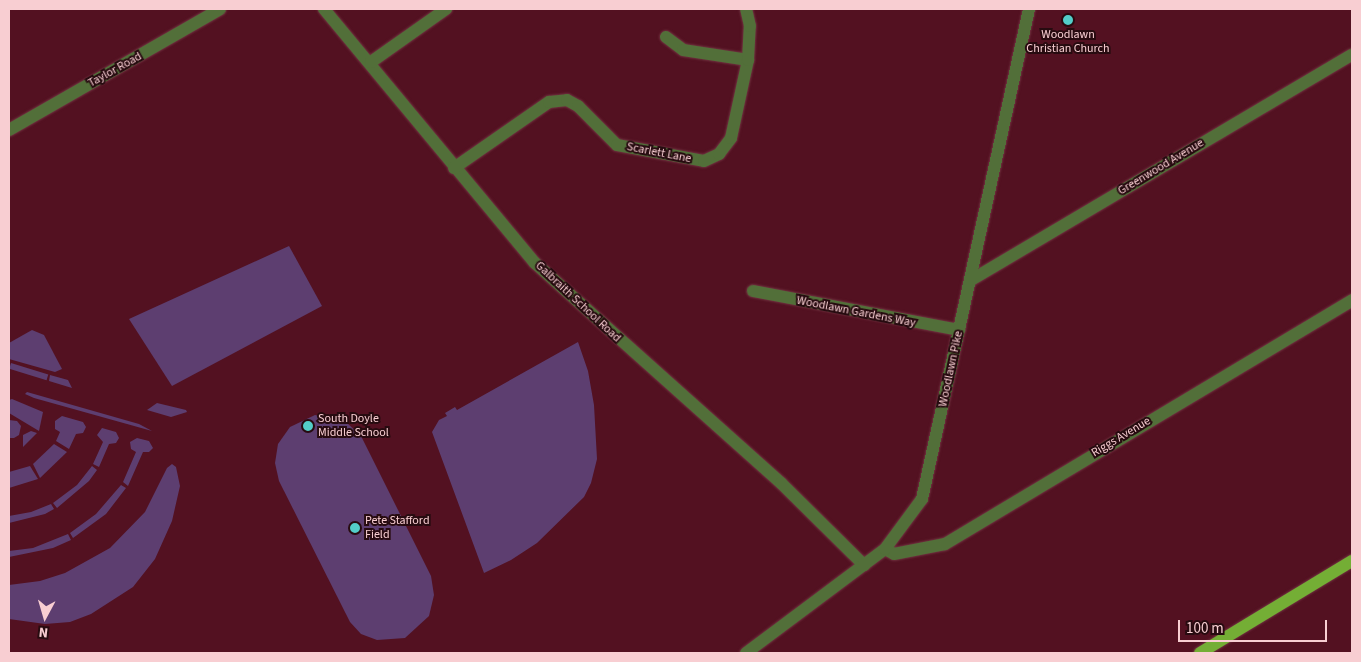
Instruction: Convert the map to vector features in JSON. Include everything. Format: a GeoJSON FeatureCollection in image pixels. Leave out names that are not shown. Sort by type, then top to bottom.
{"type":"FeatureCollection","features":[{"type":"Feature","properties":{"kind":"main road"},"geometry":{"type":"LineString","coordinates":[[1200,653],[1352,561]]}},
{"type":"Feature","properties":{"kind":"street","name":"Taylor Road"},"geometry":{"type":"LineString","coordinates":[[9,130],[220,9]]}},
{"type":"Feature","properties":{"kind":"street","name":"Galbraith School Road"},"geometry":{"type":"LineString","coordinates":[[324,9],[371,62],[454,168],[534,263],[781,484],[864,565]]}},
{"type":"Feature","properties":{"kind":"street"},"geometry":{"type":"LineString","coordinates":[[371,62],[446,9]]}},
{"type":"Feature","properties":{"kind":"street","name":"Scarlett Lane"},"geometry":{"type":"LineString","coordinates":[[454,168],[549,102],[568,100],[578,106],[617,145],[704,161],[719,154],[731,138],[748,60],[750,26],[746,9]]}},
{"type":"Feature","properties":{"kind":"street","name":"Woodlawn Pike"},"geometry":{"type":"LineString","coordinates":[[746,653],[884,548],[922,499],[1029,9]]}},
{"type":"Feature","properties":{"kind":"street"},"geometry":{"type":"LineString","coordinates":[[666,37],[682,50],[748,60]]}},
{"type":"Feature","properties":{"kind":"street","name":"Greenwood Avenue"},"geometry":{"type":"LineString","coordinates":[[971,280],[1352,55]]}},
{"type":"Feature","properties":{"kind":"street","name":"Woodlawn Gardens Way"},"geometry":{"type":"LineString","coordinates":[[753,291],[894,320],[959,330]]}},
{"type":"Feature","properties":{"kind":"street","name":"Riggs Avenue"},"geometry":{"type":"LineString","coordinates":[[884,548],[894,554],[946,544],[1352,300]]}},
{"type":"Feature","properties":{"kind":"shaded area"},"geometry":{"type":"Polygon","coordinates":[[[289,246],[322,306],[172,386],[129,319],[289,246]]]}},
{"type":"Feature","properties":{"kind":"shaded area"},"geometry":{"type":"Polygon","coordinates":[[[32,330],[44,335],[62,369],[55,372],[9,359],[9,343],[32,330]]]}},
{"type":"Feature","properties":{"kind":"shaded area"},"geometry":{"type":"Polygon","coordinates":[[[578,342],[588,371],[594,405],[597,459],[591,483],[584,497],[537,543],[511,560],[484,573],[432,432],[439,420],[447,416],[445,413],[455,407],[457,410],[578,342]]]}},
{"type":"Feature","properties":{"kind":"shaded area"},"geometry":{"type":"Polygon","coordinates":[[[11,363],[48,374],[47,380],[9,369],[11,363]]]}},
{"type":"Feature","properties":{"kind":"shaded area"},"geometry":{"type":"Polygon","coordinates":[[[50,375],[68,380],[72,388],[49,381],[50,375]]]}},
{"type":"Feature","properties":{"kind":"shaded area"},"geometry":{"type":"Polygon","coordinates":[[[27,392],[139,424],[152,431],[34,398],[25,394],[27,392]]]}},
{"type":"Feature","properties":{"kind":"shaded area"},"geometry":{"type":"Polygon","coordinates":[[[12,399],[43,412],[39,431],[9,413],[9,400],[12,399]]]}},
{"type":"Feature","properties":{"kind":"shaded area"},"geometry":{"type":"Polygon","coordinates":[[[157,403],[186,410],[187,412],[171,417],[147,410],[157,403]]]}},
{"type":"Feature","properties":{"kind":"shaded area","name":"Pete Stafford Field"},"geometry":{"type":"Polygon","coordinates":[[[315,415],[345,421],[361,436],[431,576],[434,595],[429,616],[405,638],[377,640],[361,634],[350,622],[279,481],[275,463],[278,444],[290,427],[315,415]]]}},
{"type":"Feature","properties":{"kind":"shaded area"},"geometry":{"type":"Polygon","coordinates":[[[62,416],[83,422],[86,427],[83,433],[76,434],[69,449],[56,441],[60,432],[55,429],[55,421],[62,416]]]}},
{"type":"Feature","properties":{"kind":"shaded area"},"geometry":{"type":"Polygon","coordinates":[[[9,420],[17,421],[21,426],[19,435],[14,438],[9,438],[9,420]]]}},
{"type":"Feature","properties":{"kind":"shaded area"},"geometry":{"type":"Polygon","coordinates":[[[102,428],[116,432],[119,438],[116,443],[109,444],[99,467],[93,464],[103,442],[97,435],[102,428]]]}},
{"type":"Feature","properties":{"kind":"shaded area"},"geometry":{"type":"Polygon","coordinates":[[[31,431],[37,433],[23,447],[23,435],[31,431]]]}},
{"type":"Feature","properties":{"kind":"shaded area"},"geometry":{"type":"Polygon","coordinates":[[[137,438],[149,441],[153,448],[149,452],[143,452],[128,486],[123,482],[136,452],[131,449],[130,442],[137,438]]]}},
{"type":"Feature","properties":{"kind":"shaded area"},"geometry":{"type":"Polygon","coordinates":[[[54,444],[67,452],[40,478],[33,464],[54,444]]]}},
{"type":"Feature","properties":{"kind":"shaded area"},"geometry":{"type":"Polygon","coordinates":[[[172,464],[176,467],[180,486],[172,521],[155,559],[133,587],[91,614],[70,622],[45,624],[9,619],[9,585],[40,581],[65,573],[110,548],[145,512],[167,468],[172,464]]]}},
{"type":"Feature","properties":{"kind":"shaded area"},"geometry":{"type":"Polygon","coordinates":[[[30,466],[38,479],[9,488],[9,472],[30,466]]]}},
{"type":"Feature","properties":{"kind":"shaded area"},"geometry":{"type":"Polygon","coordinates":[[[92,466],[97,470],[89,481],[57,508],[53,503],[77,485],[92,466]]]}},
{"type":"Feature","properties":{"kind":"shaded area"},"geometry":{"type":"Polygon","coordinates":[[[121,485],[126,488],[106,514],[73,538],[70,533],[96,514],[121,485]]]}},
{"type":"Feature","properties":{"kind":"shaded area"},"geometry":{"type":"Polygon","coordinates":[[[51,504],[54,509],[45,514],[9,523],[9,516],[31,512],[51,504]]]}},
{"type":"Feature","properties":{"kind":"shaded area"},"geometry":{"type":"Polygon","coordinates":[[[68,534],[71,540],[53,548],[9,557],[9,551],[33,548],[68,534]]]}},
{"type":"Feature","properties":{"kind":"place","name":"Woodlawn Christian Church"},"geometry":{"type":"Point","coordinates":[1068,20]}},
{"type":"Feature","properties":{"kind":"place","name":"South Doyle Middle School"},"geometry":{"type":"Point","coordinates":[308,426]}},
{"type":"Feature","properties":{"kind":"place","name":"Pete Stafford Field"},"geometry":{"type":"Point","coordinates":[355,528]}}]}
